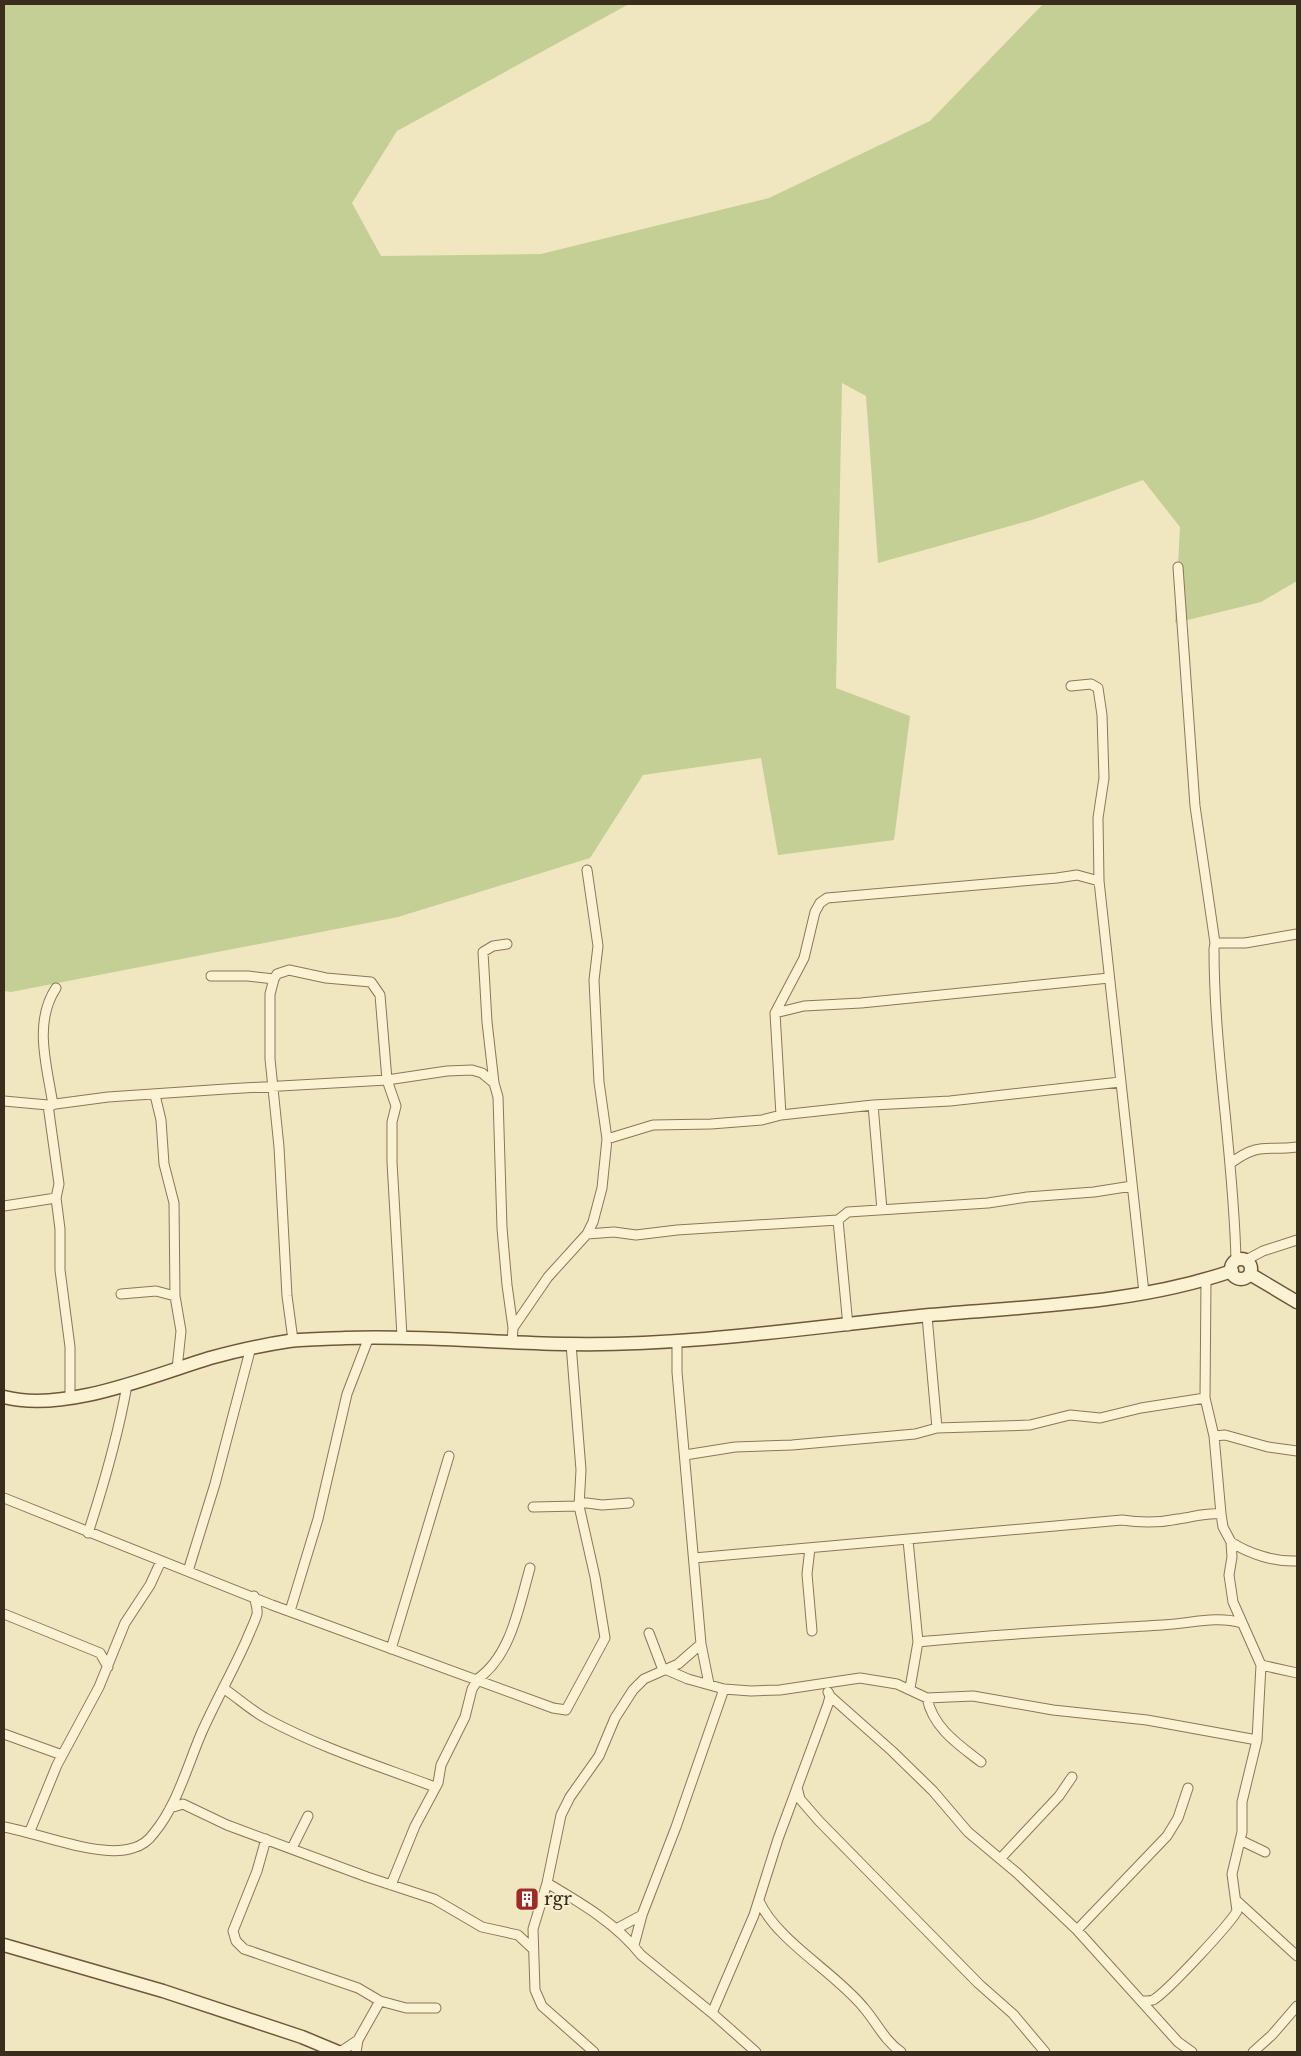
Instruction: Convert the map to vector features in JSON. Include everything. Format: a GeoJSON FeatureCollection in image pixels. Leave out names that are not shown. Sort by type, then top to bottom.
{"type":"FeatureCollection","features":[{"type":"Feature","properties":{"kind":"street"},"geometry":{"type":"LineString","coordinates":[[1178,566],[1195,806],[1215,943],[1216,997],[1238,1264],[1234,1275],[1240,1278],[1250,1274],[1297,1302]]}},
{"type":"Feature","properties":{"kind":"street"},"geometry":{"type":"LineString","coordinates":[[1071,686],[1091,684],[1098,688],[1102,716],[1104,778],[1098,818],[1098,881],[1144,1293]]}},
{"type":"Feature","properties":{"kind":"street"},"geometry":{"type":"LineString","coordinates":[[514,1328],[548,1277],[587,1234],[593,1222],[602,1188],[607,1139],[598,1073],[594,980],[598,946],[587,870]]}},
{"type":"Feature","properties":{"kind":"street"},"geometry":{"type":"LineString","coordinates":[[781,1115],[775,1013],[804,958],[815,912],[820,903],[827,898],[1057,878],[1077,874],[1098,881]]}},
{"type":"Feature","properties":{"kind":"street"},"geometry":{"type":"LineString","coordinates":[[1215,943],[1245,943],[1297,934]]}},
{"type":"Feature","properties":{"kind":"street"},"geometry":{"type":"LineString","coordinates":[[507,944],[493,946],[483,952],[487,1022],[494,1084],[498,1098],[502,1228],[514,1328],[512,1342]]}},
{"type":"Feature","properties":{"kind":"street"},"geometry":{"type":"LineString","coordinates":[[293,1340],[287,1296],[279,1147],[272,1087],[269,1019],[270,994],[274,979],[281,971],[288,970],[326,978],[371,982],[377,988],[380,995],[386,1042],[387,1080],[396,1106],[392,1122],[392,1162],[402,1336]]}},
{"type":"Feature","properties":{"kind":"street"},"geometry":{"type":"LineString","coordinates":[[211,976],[248,976],[274,979]]}},
{"type":"Feature","properties":{"kind":"street"},"geometry":{"type":"LineString","coordinates":[[775,1013],[804,1006],[861,1003],[1109,978]]}},
{"type":"Feature","properties":{"kind":"street"},"geometry":{"type":"LineString","coordinates":[[56,988],[47,1002],[43,1019],[51,1105],[50,1135],[59,1184],[56,1198],[60,1230],[62,1300],[70,1347],[70,1397]]}},
{"type":"Feature","properties":{"kind":"street"},"geometry":{"type":"LineString","coordinates":[[4,1101],[51,1105],[108,1097],[387,1080],[447,1071],[472,1070],[482,1073],[494,1084]]}},
{"type":"Feature","properties":{"kind":"street"},"geometry":{"type":"LineString","coordinates":[[607,1139],[653,1125],[711,1124],[762,1120],[781,1115],[873,1105],[950,1101],[1120,1082]]}},
{"type":"Feature","properties":{"kind":"street"},"geometry":{"type":"LineString","coordinates":[[155,1095],[161,1120],[164,1164],[174,1203],[175,1296],[181,1331],[177,1369]]}},
{"type":"Feature","properties":{"kind":"street"},"geometry":{"type":"LineString","coordinates":[[873,1105],[882,1210]]}},
{"type":"Feature","properties":{"kind":"street"},"geometry":{"type":"LineString","coordinates":[[1231,1163],[1251,1150],[1264,1147],[1297,1148]]}},
{"type":"Feature","properties":{"kind":"street"},"geometry":{"type":"LineString","coordinates":[[587,1234],[614,1232],[636,1235],[677,1230],[838,1220],[848,1212],[988,1203],[1027,1197],[1094,1192],[1132,1186]]}},
{"type":"Feature","properties":{"kind":"street"},"geometry":{"type":"LineString","coordinates":[[4,1206],[56,1198]]}},
{"type":"Feature","properties":{"kind":"street"},"geometry":{"type":"LineString","coordinates":[[838,1220],[848,1326]]}},
{"type":"Feature","properties":{"kind":"street"},"geometry":{"type":"LineString","coordinates":[[4,1397],[36,1401],[70,1397],[127,1386],[251,1347],[293,1340],[402,1336],[570,1344],[677,1342],[1078,1302],[1144,1293],[1206,1280],[1263,1251],[1297,1240]]}},
{"type":"Feature","properties":{"kind":"street"},"geometry":{"type":"LineString","coordinates":[[1206,1280],[1205,1398],[1214,1436],[1223,1527],[1231,1542],[1242,1550],[1278,1561],[1297,1562]]}},
{"type":"Feature","properties":{"kind":"street"},"geometry":{"type":"LineString","coordinates":[[121,1294],[156,1291],[175,1296]]}},
{"type":"Feature","properties":{"kind":"street"},"geometry":{"type":"LineString","coordinates":[[927,1316],[937,1428]]}},
{"type":"Feature","properties":{"kind":"street"},"geometry":{"type":"LineString","coordinates":[[290,1611],[318,1520],[347,1394],[369,1337]]}},
{"type":"Feature","properties":{"kind":"street"},"geometry":{"type":"LineString","coordinates":[[677,1342],[677,1372],[702,1644],[709,1684]]}},
{"type":"Feature","properties":{"kind":"street"},"geometry":{"type":"LineString","coordinates":[[4,1498],[88,1533],[254,1596],[272,1605],[553,1708],[566,1710],[590,1669],[605,1638],[595,1577],[579,1504],[581,1470],[570,1344]]}},
{"type":"Feature","properties":{"kind":"street"},"geometry":{"type":"LineString","coordinates":[[188,1571],[215,1484],[251,1347]]}},
{"type":"Feature","properties":{"kind":"street"},"geometry":{"type":"LineString","coordinates":[[88,1533],[106,1479],[121,1420],[127,1386]]}},
{"type":"Feature","properties":{"kind":"street"},"geometry":{"type":"LineString","coordinates":[[685,1454],[735,1447],[792,1445],[915,1434],[937,1428],[1030,1425],[1070,1415],[1100,1418],[1141,1408],[1205,1398]]}},
{"type":"Feature","properties":{"kind":"street"},"geometry":{"type":"LineString","coordinates":[[1214,1436],[1225,1435],[1268,1447],[1297,1451]]}},
{"type":"Feature","properties":{"kind":"street"},"geometry":{"type":"LineString","coordinates":[[391,1649],[449,1456]]}},
{"type":"Feature","properties":{"kind":"street"},"geometry":{"type":"LineString","coordinates":[[533,1507],[629,1503]]}},
{"type":"Feature","properties":{"kind":"street"},"geometry":{"type":"LineString","coordinates":[[694,1558],[1122,1520],[1152,1523],[1208,1512],[1221,1514]]}},
{"type":"Feature","properties":{"kind":"street"},"geometry":{"type":"LineString","coordinates":[[908,1540],[918,1642],[910,1688]]}},
{"type":"Feature","properties":{"kind":"street"},"geometry":{"type":"LineString","coordinates":[[1231,1542],[1231,1588],[1233,1602],[1261,1665],[1257,1740],[1252,1771],[1242,1802],[1240,1840],[1232,1874],[1232,1886],[1237,1901],[1297,1956]]}},
{"type":"Feature","properties":{"kind":"street"},"geometry":{"type":"LineString","coordinates":[[810,1548],[807,1574],[812,1631]]}},
{"type":"Feature","properties":{"kind":"street"},"geometry":{"type":"LineString","coordinates":[[30,1831],[62,1755],[108,1667],[114,1646],[162,1561]]}},
{"type":"Feature","properties":{"kind":"street"},"geometry":{"type":"LineString","coordinates":[[473,1679],[487,1672],[499,1658],[516,1618],[530,1568]]}},
{"type":"Feature","properties":{"kind":"street"},"geometry":{"type":"LineString","coordinates":[[254,1596],[258,1613]]}},
{"type":"Feature","properties":{"kind":"street"},"geometry":{"type":"LineString","coordinates":[[4,1827],[30,1831],[101,1851],[117,1852],[134,1848],[145,1842],[154,1833],[178,1792],[192,1762],[200,1736],[258,1613],[272,1605]]}},
{"type":"Feature","properties":{"kind":"street"},"geometry":{"type":"LineString","coordinates":[[4,1614],[100,1653],[108,1667]]}},
{"type":"Feature","properties":{"kind":"street"},"geometry":{"type":"LineString","coordinates":[[918,1642],[1034,1632],[1180,1624],[1224,1619],[1242,1623]]}},
{"type":"Feature","properties":{"kind":"street"},"geometry":{"type":"LineString","coordinates":[[649,1633],[665,1670],[688,1680],[724,1689],[780,1690],[860,1678],[897,1684],[910,1688],[927,1698],[973,1696],[1053,1710],[1147,1720],[1257,1740]]}},
{"type":"Feature","properties":{"kind":"street"},"geometry":{"type":"LineString","coordinates":[[594,2052],[555,2020],[537,1999],[532,1948],[533,1929],[547,1883],[561,1815],[570,1797],[599,1756],[615,1718],[632,1690],[644,1679],[665,1670],[689,1656],[702,1644]]}},
{"type":"Feature","properties":{"kind":"street"},"geometry":{"type":"LineString","coordinates":[[100,1653],[114,1646]]}},
{"type":"Feature","properties":{"kind":"street"},"geometry":{"type":"LineString","coordinates":[[1261,1665],[1297,1673]]}},
{"type":"Feature","properties":{"kind":"street"},"geometry":{"type":"LineString","coordinates":[[391,1885],[418,1820],[435,1787],[448,1748],[468,1711],[473,1679]]}},
{"type":"Feature","properties":{"kind":"street"},"geometry":{"type":"LineString","coordinates":[[826,1684],[830,1696],[892,1751],[933,1791],[968,1832],[1077,1930],[1178,2042],[1192,2052]]}},
{"type":"Feature","properties":{"kind":"street"},"geometry":{"type":"LineString","coordinates":[[223,1688],[266,1719],[302,1736],[356,1760],[435,1787]]}},
{"type":"Feature","properties":{"kind":"street"},"geometry":{"type":"LineString","coordinates":[[634,1945],[642,1915],[676,1827],[724,1689]]}},
{"type":"Feature","properties":{"kind":"street"},"geometry":{"type":"LineString","coordinates":[[712,2013],[754,1915],[830,1696]]}},
{"type":"Feature","properties":{"kind":"street"},"geometry":{"type":"LineString","coordinates":[[927,1698],[929,1709],[935,1720],[950,1738],[982,1762]]}},
{"type":"Feature","properties":{"kind":"street"},"geometry":{"type":"LineString","coordinates":[[4,1734],[62,1755]]}},
{"type":"Feature","properties":{"kind":"street"},"geometry":{"type":"LineString","coordinates":[[1000,1859],[1053,1803],[1072,1777]]}},
{"type":"Feature","properties":{"kind":"street"},"geometry":{"type":"LineString","coordinates":[[797,1787],[800,1798],[819,1821],[979,1984],[1013,2014],[1045,2052]]}},
{"type":"Feature","properties":{"kind":"street"},"geometry":{"type":"LineString","coordinates":[[1077,1930],[1167,1836],[1178,1818],[1188,1788]]}},
{"type":"Feature","properties":{"kind":"street"},"geometry":{"type":"LineString","coordinates":[[178,1792],[183,1804]]}},
{"type":"Feature","properties":{"kind":"street"},"geometry":{"type":"LineString","coordinates":[[170,1808],[183,1804],[266,1839],[434,1899],[482,1927],[518,1935],[532,1948]]}},
{"type":"Feature","properties":{"kind":"street"},"geometry":{"type":"LineString","coordinates":[[292,1848],[308,1816]]}},
{"type":"Feature","properties":{"kind":"street"},"geometry":{"type":"LineString","coordinates":[[266,1839],[257,1871],[233,1931],[236,1941],[244,1949],[358,1988],[380,2001],[406,2008],[436,2008]]}},
{"type":"Feature","properties":{"kind":"street"},"geometry":{"type":"LineString","coordinates":[[1240,1840],[1265,1852]]}},
{"type":"Feature","properties":{"kind":"street"},"geometry":{"type":"LineString","coordinates":[[547,1883],[583,1904],[616,1929],[634,1945],[641,1956],[712,2013],[756,2052]]}},
{"type":"Feature","properties":{"kind":"street"},"geometry":{"type":"LineString","coordinates":[[759,1901],[764,1913],[787,1938],[864,2007],[883,2036],[901,2052]]}},
{"type":"Feature","properties":{"kind":"street"},"geometry":{"type":"LineString","coordinates":[[1141,2001],[1154,1999],[1210,1943],[1234,1916],[1237,1901]]}},
{"type":"Feature","properties":{"kind":"street"},"geometry":{"type":"LineString","coordinates":[[754,1915],[764,1913]]}},
{"type":"Feature","properties":{"kind":"street"},"geometry":{"type":"LineString","coordinates":[[616,1929],[642,1915]]}},
{"type":"Feature","properties":{"kind":"street"},"geometry":{"type":"LineString","coordinates":[[518,1935],[533,1929]]}},
{"type":"Feature","properties":{"kind":"street"},"geometry":{"type":"LineString","coordinates":[[4,1945],[163,1991],[302,2037],[339,2052],[358,2040]]}},
{"type":"Feature","properties":{"kind":"street"},"geometry":{"type":"LineString","coordinates":[[356,2052],[358,2040],[380,2001]]}},
{"type":"Feature","properties":{"kind":"street"},"geometry":{"type":"LineString","coordinates":[[1252,2052],[1272,2035],[1297,2006]]}},
{"type":"Feature","properties":{"kind":"green space"},"geometry":{"type":"Polygon","coordinates":[[[4,4],[629,4],[397,131],[352,203],[381,256],[541,254],[769,198],[930,121],[1043,4],[1297,4],[1297,581],[1261,602],[1175,623],[1180,527],[1143,480],[1035,519],[878,563],[866,396],[842,383],[836,688],[910,716],[894,840],[778,855],[761,758],[643,775],[590,858],[398,917],[11,992],[4,991],[4,4]]]}},
{"type":"Feature","properties":{"kind":"place","name":"rgr"},"geometry":{"type":"Point","coordinates":[527,1899]}}]}
